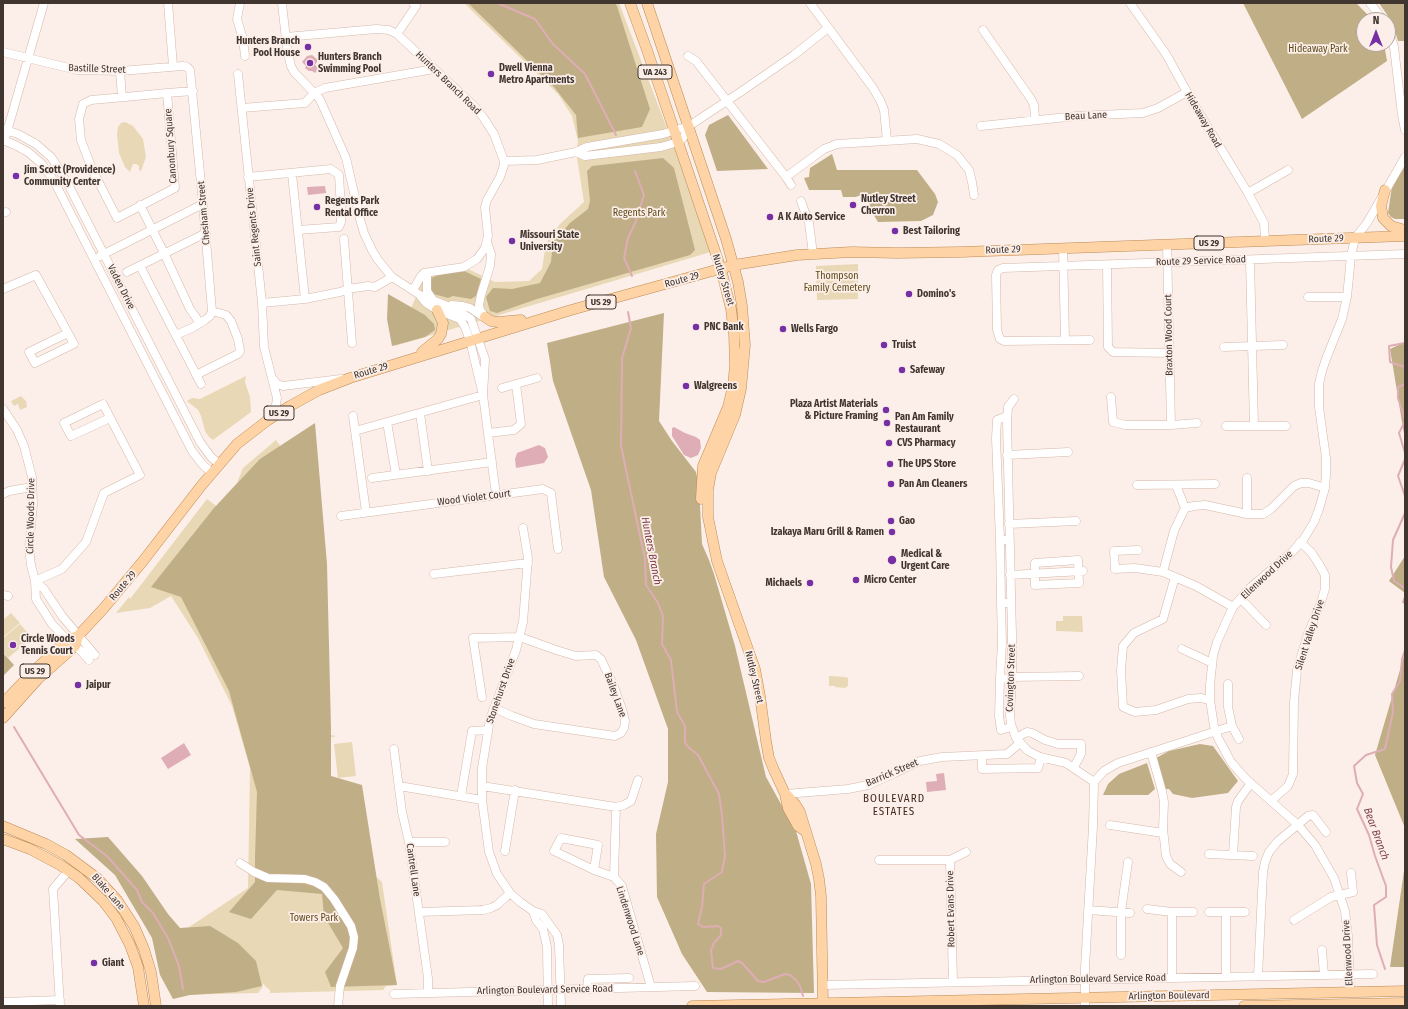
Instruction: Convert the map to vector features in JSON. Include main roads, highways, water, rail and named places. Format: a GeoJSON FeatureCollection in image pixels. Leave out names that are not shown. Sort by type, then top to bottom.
{"type":"FeatureCollection","features":[{"type":"Feature","properties":{"kind":"main road","name":"Nutley Street"},"geometry":{"type":"LineString","coordinates":[[630,3],[721,269],[733,321],[735,376],[731,397],[703,466],[701,501],[702,520],[708,546],[717,561]]}},
{"type":"Feature","properties":{"kind":"main road","name":"Nutley Street"},"geometry":{"type":"LineString","coordinates":[[647,3],[734,265],[742,306],[745,349],[741,389],[735,415],[714,464],[709,482],[707,500],[708,517],[717,561],[754,669],[760,696],[769,758],[785,794],[795,804],[800,812],[816,864],[821,896],[823,1005]]}},
{"type":"Feature","properties":{"kind":"main road"},"geometry":{"type":"LineString","coordinates":[[1385,190],[1381,206],[1383,218],[1391,226],[1405,230]]}},
{"type":"Feature","properties":{"kind":"main road","name":"Route 29"},"geometry":{"type":"LineString","coordinates":[[3,718],[104,608],[143,561],[179,513],[237,444],[268,420],[319,390],[350,378],[549,317],[734,265],[789,256],[852,252],[961,252],[1405,236]]}},
{"type":"Feature","properties":{"kind":"main road"},"geometry":{"type":"LineString","coordinates":[[414,358],[430,347],[441,334],[443,323],[437,310]]}},
{"type":"Feature","properties":{"kind":"main road"},"geometry":{"type":"LineString","coordinates":[[485,317],[492,321],[498,322],[549,317]]}},
{"type":"Feature","properties":{"kind":"main road","name":"Route 29"},"geometry":{"type":"LineString","coordinates":[[3,703],[37,668],[71,643]]}},
{"type":"Feature","properties":{"kind":"main road","name":"Blake Lane"},"geometry":{"type":"LineString","coordinates":[[3,826],[66,854],[88,870],[107,888],[126,912],[144,949],[151,972],[156,1006]]}},
{"type":"Feature","properties":{"kind":"main road","name":"Blake Lane"},"geometry":{"type":"LineString","coordinates":[[3,840],[42,855],[69,870],[83,881],[103,901],[116,918],[126,936],[138,967],[144,1006]]}},
{"type":"Feature","properties":{"kind":"main road","name":"Arlington Boulevard"},"geometry":{"type":"LineString","coordinates":[[692,1006],[1085,1002],[1405,990]]}},
{"type":"Feature","properties":{"kind":"main road"},"geometry":{"type":"LineString","coordinates":[[1244,1006],[1405,1003]]}},
{"type":"Feature","properties":{"kind":"waterway","name":"Hunters Branch"},"geometry":{"type":"LineString","coordinates":[[497,3],[535,19],[552,43],[585,74],[616,135]]}},
{"type":"Feature","properties":{"kind":"waterway","name":"Hunters Branch"},"geometry":{"type":"LineString","coordinates":[[632,276],[624,258],[628,238],[636,221],[644,195],[635,171]]}},
{"type":"Feature","properties":{"kind":"waterway","name":"Hunters Branch"},"geometry":{"type":"LineString","coordinates":[[628,312],[631,328],[622,358],[621,446],[645,559],[646,585],[658,603],[663,616],[662,644],[671,660],[677,712],[685,726],[685,742],[687,746],[698,755],[719,794],[722,815],[725,856],[722,872],[704,884],[702,907],[698,924],[703,927],[718,926],[721,928],[721,935],[714,943],[711,950],[713,968],[721,969],[738,961],[742,963],[758,981],[764,982],[785,974],[790,975],[800,986],[803,996]]}},
{"type":"Feature","properties":{"kind":"waterway","name":"Bear Branch"},"geometry":{"type":"LineString","coordinates":[[1405,343],[1389,346],[1390,362],[1405,367]]}},
{"type":"Feature","properties":{"kind":"waterway","name":"Bear Branch"},"geometry":{"type":"LineString","coordinates":[[1405,384],[1398,387],[1398,398],[1405,420]]}},
{"type":"Feature","properties":{"kind":"waterway","name":"Bear Branch"},"geometry":{"type":"LineString","coordinates":[[1405,421],[1399,433],[1405,453]]}},
{"type":"Feature","properties":{"kind":"waterway","name":"Bear Branch"},"geometry":{"type":"LineString","coordinates":[[1405,459],[1398,476],[1405,496]]}},
{"type":"Feature","properties":{"kind":"waterway","name":"Bear Branch"},"geometry":{"type":"LineString","coordinates":[[1405,513],[1393,540],[1391,567],[1394,581],[1405,588]]}},
{"type":"Feature","properties":{"kind":"waterway","name":"Bear Branch"},"geometry":{"type":"LineString","coordinates":[[1405,597],[1403,602],[1405,603]]}},
{"type":"Feature","properties":{"kind":"waterway","name":"Bear Branch"},"geometry":{"type":"LineString","coordinates":[[1385,969],[1377,945],[1374,905],[1386,897],[1386,886],[1369,835],[1357,809],[1363,794],[1357,783],[1354,766],[1366,755],[1385,749],[1393,712],[1392,694],[1400,681],[1402,659],[1405,650]]}},
{"type":"Feature","properties":{"kind":"waterway"},"geometry":{"type":"LineString","coordinates":[[14,727],[79,835],[107,856],[137,890],[142,902],[153,913],[168,938],[179,966],[183,989]]}},
{"type":"Feature","properties":{"kind":"place","name":"Hunters Branch Pool House"},"geometry":{"type":"Point","coordinates":[308,47]}},
{"type":"Feature","properties":{"kind":"place","name":"Hunters Branch Swimming Pool"},"geometry":{"type":"Point","coordinates":[310,63]}},
{"type":"Feature","properties":{"kind":"place","name":"Dwell Vienna Metro Apartments"},"geometry":{"type":"Point","coordinates":[491,74]}},
{"type":"Feature","properties":{"kind":"place","name":"Jim Scott (Providence) Community Center"},"geometry":{"type":"Point","coordinates":[16,176]}},
{"type":"Feature","properties":{"kind":"place","name":"Nutley Street Chevron"},"geometry":{"type":"Point","coordinates":[853,205]}},
{"type":"Feature","properties":{"kind":"place","name":"Regents Park Rental Office"},"geometry":{"type":"Point","coordinates":[317,207]}},
{"type":"Feature","properties":{"kind":"place","name":"A K Auto Service"},"geometry":{"type":"Point","coordinates":[770,217]}},
{"type":"Feature","properties":{"kind":"place","name":"Best Tailoring"},"geometry":{"type":"Point","coordinates":[895,231]}},
{"type":"Feature","properties":{"kind":"place","name":"Missouri State University"},"geometry":{"type":"Point","coordinates":[512,241]}},
{"type":"Feature","properties":{"kind":"place","name":"Domino's"},"geometry":{"type":"Point","coordinates":[909,294]}},
{"type":"Feature","properties":{"kind":"place","name":"PNC Bank"},"geometry":{"type":"Point","coordinates":[696,327]}},
{"type":"Feature","properties":{"kind":"place","name":"Wells Fargo"},"geometry":{"type":"Point","coordinates":[783,329]}},
{"type":"Feature","properties":{"kind":"place","name":"Truist"},"geometry":{"type":"Point","coordinates":[884,345]}},
{"type":"Feature","properties":{"kind":"place","name":"Safeway"},"geometry":{"type":"Point","coordinates":[902,370]}},
{"type":"Feature","properties":{"kind":"place","name":"Walgreens"},"geometry":{"type":"Point","coordinates":[686,386]}},
{"type":"Feature","properties":{"kind":"place","name":"Plaza Artist Materials & Picture Framing"},"geometry":{"type":"Point","coordinates":[886,410]}},
{"type":"Feature","properties":{"kind":"place","name":"Pan Am Family Restaurant"},"geometry":{"type":"Point","coordinates":[887,423]}},
{"type":"Feature","properties":{"kind":"place","name":"CVS Pharmacy"},"geometry":{"type":"Point","coordinates":[889,443]}},
{"type":"Feature","properties":{"kind":"place","name":"The UPS Store"},"geometry":{"type":"Point","coordinates":[890,464]}},
{"type":"Feature","properties":{"kind":"place","name":"Pan Am Cleaners"},"geometry":{"type":"Point","coordinates":[891,484]}},
{"type":"Feature","properties":{"kind":"place","name":"Gao"},"geometry":{"type":"Point","coordinates":[891,521]}},
{"type":"Feature","properties":{"kind":"place","name":"Izakaya Maru Grill & Ramen"},"geometry":{"type":"Point","coordinates":[892,532]}},
{"type":"Feature","properties":{"kind":"place","name":"Medical & Urgent Care"},"geometry":{"type":"Point","coordinates":[892,560]}},
{"type":"Feature","properties":{"kind":"place","name":"Micro Center"},"geometry":{"type":"Point","coordinates":[856,580]}},
{"type":"Feature","properties":{"kind":"place","name":"Michaels"},"geometry":{"type":"Point","coordinates":[810,583]}},
{"type":"Feature","properties":{"kind":"place","name":"Circle Woods Tennis Court"},"geometry":{"type":"Point","coordinates":[13,645]}},
{"type":"Feature","properties":{"kind":"place","name":"Jaipur"},"geometry":{"type":"Point","coordinates":[78,685]}},
{"type":"Feature","properties":{"kind":"place","name":"Giant"},"geometry":{"type":"Point","coordinates":[94,963]}},
{"type":"Feature","properties":{"kind":"district","name":"BOULEVARD ESTATES"},"geometry":{"type":"Point","coordinates":[894,805]}},
{"type":"Feature","properties":{"kind":"park label","name":"Hideaway Park"},"geometry":{"type":"Point","coordinates":[1318,49]}},
{"type":"Feature","properties":{"kind":"park label","name":"Regents Park"},"geometry":{"type":"Point","coordinates":[639,213]}},
{"type":"Feature","properties":{"kind":"park label","name":"Thompson Family Cemetery"},"geometry":{"type":"Point","coordinates":[837,282]}},
{"type":"Feature","properties":{"kind":"park label","name":"Towers Park"},"geometry":{"type":"Point","coordinates":[314,918]}}]}
